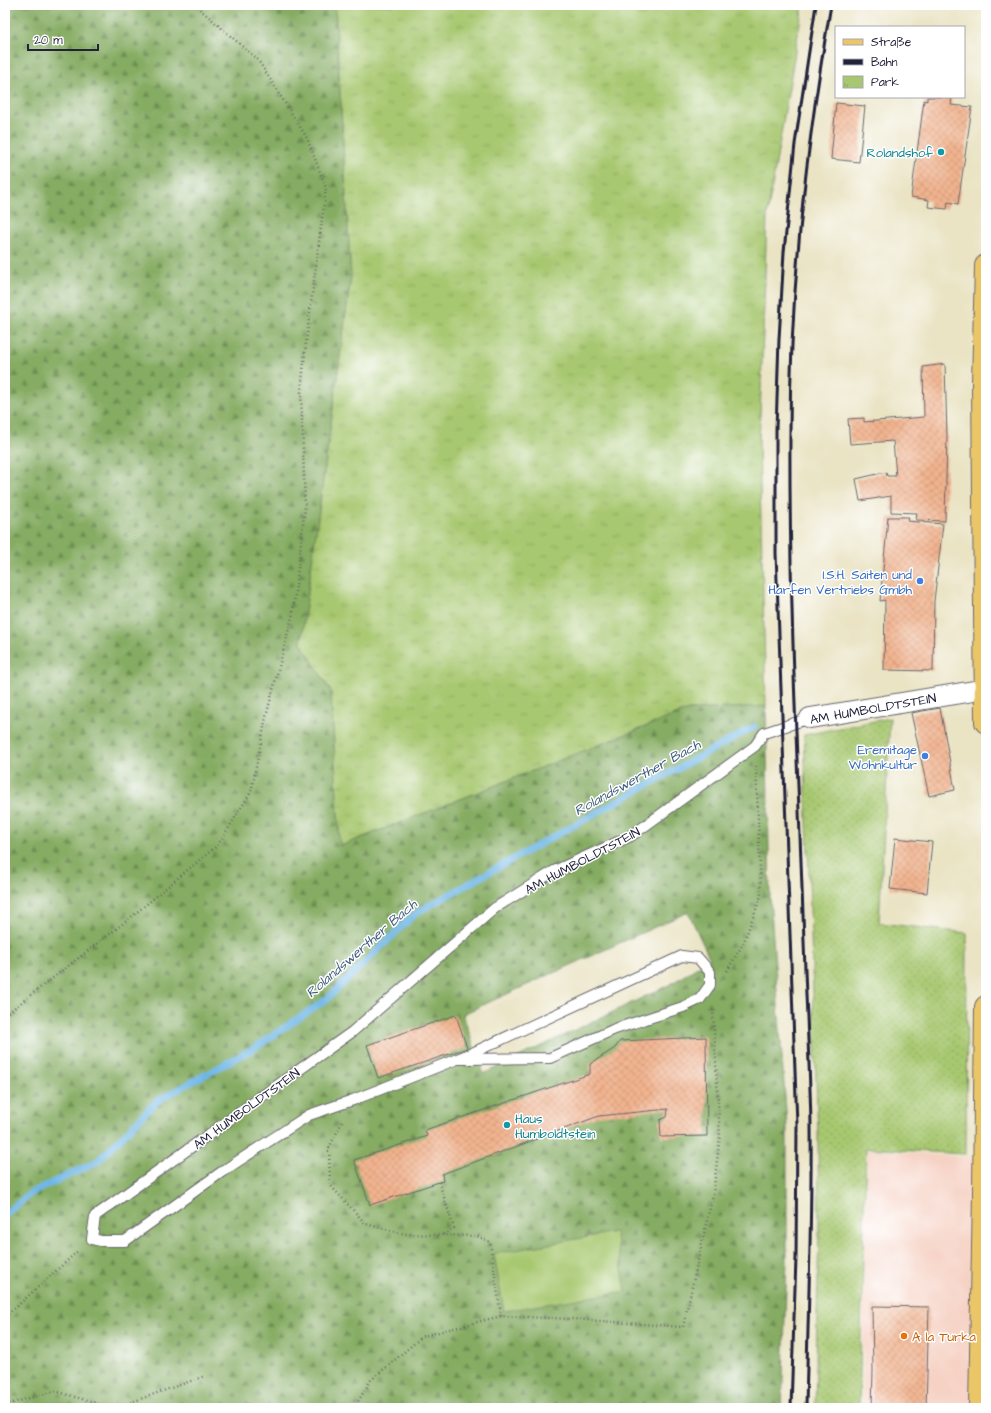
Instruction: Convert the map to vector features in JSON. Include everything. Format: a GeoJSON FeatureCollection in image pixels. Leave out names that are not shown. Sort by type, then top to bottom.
{"type":"FeatureCollection","features":[{"type":"Feature","properties":{"kind":"main road"},"geometry":{"type":"LineString","coordinates":[[986,266],[983,383],[986,722]]}},
{"type":"Feature","properties":{"kind":"main road"},"geometry":{"type":"LineString","coordinates":[[980,1408],[986,1007]]}},
{"type":"Feature","properties":{"kind":"street","name":"AM HUMBOLDTSTEIN"},"geometry":{"type":"LineString","coordinates":[[810,718],[986,689]]}},
{"type":"Feature","properties":{"kind":"lane","name":"AM HUMBOLDTSTEIN"},"geometry":{"type":"LineString","coordinates":[[92,1239],[95,1216],[352,1032],[495,908],[554,872],[631,836],[755,746],[764,734],[810,718]]}},
{"type":"Feature","properties":{"kind":"lane"},"geometry":{"type":"LineString","coordinates":[[92,1239],[101,1241],[124,1241],[223,1171],[310,1115],[353,1100],[457,1059],[682,956],[698,958],[710,972],[710,985],[700,999],[683,1007],[614,1029],[550,1058],[457,1059]]}},
{"type":"Feature","properties":{"kind":"path"},"geometry":{"type":"LineString","coordinates":[[5,1015],[124,922],[218,845],[250,792],[266,717],[293,613],[305,507],[301,392],[326,188],[307,138],[258,60],[195,5]]}},
{"type":"Feature","properties":{"kind":"path"},"geometry":{"type":"LineString","coordinates":[[354,1408],[371,1380],[423,1336],[501,1316],[573,1319],[683,1327],[713,1194],[720,1136],[714,1013],[710,985],[723,977],[743,944],[761,896],[755,746]]}},
{"type":"Feature","properties":{"kind":"path"},"geometry":{"type":"LineString","coordinates":[[353,1100],[329,1148],[330,1186],[366,1224],[404,1234],[477,1236],[490,1242],[501,1316]]}},
{"type":"Feature","properties":{"kind":"path"},"geometry":{"type":"LineString","coordinates":[[439,1182],[454,1228],[441,1235]]}},
{"type":"Feature","properties":{"kind":"path"},"geometry":{"type":"LineString","coordinates":[[5,1316],[92,1239]]}},
{"type":"Feature","properties":{"kind":"path"},"geometry":{"type":"LineString","coordinates":[[5,1405],[55,1391],[114,1408],[205,1376]]}},
{"type":"Feature","properties":{"kind":"shaded area"},"geometry":{"type":"Polygon","coordinates":[[[868,1150],[974,1158],[971,1408],[863,1408],[864,1285],[868,1150]]]}},
{"type":"Feature","properties":{"kind":"green space"},"geometry":{"type":"Polygon","coordinates":[[[5,5],[335,5],[351,277],[301,643],[331,691],[340,846],[688,710],[766,706],[770,898],[787,1124],[787,1258],[782,1408],[5,1408],[5,5]],[[688,912],[463,1014],[483,1074],[671,984],[710,959],[688,912]]]}},
{"type":"Feature","properties":{"kind":"green space"},"geometry":{"type":"Polygon","coordinates":[[[335,5],[803,5],[767,216],[759,447],[766,706],[688,710],[340,846],[331,691],[301,643],[351,277],[335,5]]]}},
{"type":"Feature","properties":{"kind":"green space"},"geometry":{"type":"Polygon","coordinates":[[[890,718],[879,923],[967,933],[966,1154],[866,1148],[859,1408],[815,1408],[819,1233],[818,1136],[804,735],[890,718]]]}},
{"type":"Feature","properties":{"kind":"green space"},"geometry":{"type":"Polygon","coordinates":[[[615,1232],[626,1291],[504,1311],[494,1254],[615,1232]]]}},
{"type":"Feature","properties":{"kind":"building","name":"Rolandshof"},"geometry":{"type":"Polygon","coordinates":[[[927,98],[952,98],[951,105],[972,107],[958,204],[948,202],[947,209],[928,207],[929,200],[911,197],[924,100],[927,101],[927,98]]]}},
{"type":"Feature","properties":{"kind":"building"},"geometry":{"type":"Polygon","coordinates":[[[836,103],[865,106],[859,162],[831,159],[836,103]]]}},
{"type":"Feature","properties":{"kind":"building"},"geometry":{"type":"Polygon","coordinates":[[[945,364],[947,436],[945,521],[916,520],[917,513],[891,512],[891,496],[860,501],[856,479],[886,472],[887,476],[896,476],[893,441],[850,444],[848,419],[864,418],[864,422],[924,417],[923,367],[945,364]]]}},
{"type":"Feature","properties":{"kind":"building"},"geometry":{"type":"Polygon","coordinates":[[[888,517],[909,517],[907,521],[943,524],[934,601],[933,671],[884,670],[885,600],[880,601],[888,517]]]}},
{"type":"Feature","properties":{"kind":"building"},"geometry":{"type":"Polygon","coordinates":[[[940,708],[955,790],[929,796],[911,713],[940,708]]]}},
{"type":"Feature","properties":{"kind":"building"},"geometry":{"type":"Polygon","coordinates":[[[895,838],[932,842],[927,893],[890,889],[895,838]]]}},
{"type":"Feature","properties":{"kind":"building"},"geometry":{"type":"Polygon","coordinates":[[[456,1015],[467,1048],[378,1078],[367,1045],[456,1015]]]}},
{"type":"Feature","properties":{"kind":"building","name":"Haus Humboldtstein"},"geometry":{"type":"Polygon","coordinates":[[[706,1037],[707,1136],[661,1137],[660,1120],[667,1117],[668,1109],[599,1116],[442,1174],[443,1181],[370,1205],[354,1160],[427,1136],[425,1130],[590,1074],[590,1064],[615,1048],[620,1041],[706,1037]]]}},
{"type":"Feature","properties":{"kind":"building"},"geometry":{"type":"Polygon","coordinates":[[[872,1306],[929,1307],[926,1408],[872,1408],[872,1306]]]}},
{"type":"Feature","properties":{"kind":"waterway","name":"Rolandswerther Bach"},"geometry":{"type":"LineString","coordinates":[[5,1214],[31,1193],[98,1161],[157,1101],[256,1047],[327,999],[416,913],[754,727]]}},
{"type":"Feature","properties":{"kind":"railway"},"geometry":{"type":"LineString","coordinates":[[791,1408],[796,1258],[797,1125],[776,553],[776,429],[784,252],[795,144],[816,5]]}},
{"type":"Feature","properties":{"kind":"railway"},"geometry":{"type":"LineString","coordinates":[[806,1408],[811,1125],[797,769],[791,567],[790,433],[793,326],[801,218],[814,111],[831,5]]}},
{"type":"Feature","properties":{"kind":"place","name":"Rolandshof"},"geometry":{"type":"Point","coordinates":[941,152]}},
{"type":"Feature","properties":{"kind":"place","name":"I.S.H. Saiten und Harfen Vertriebs Gmbh"},"geometry":{"type":"Point","coordinates":[920,581]}},
{"type":"Feature","properties":{"kind":"place","name":"Eremitage Wohnkultur"},"geometry":{"type":"Point","coordinates":[925,756]}},
{"type":"Feature","properties":{"kind":"place","name":"Haus Humboldtstein"},"geometry":{"type":"Point","coordinates":[507,1125]}},
{"type":"Feature","properties":{"kind":"place","name":"A la Turka"},"geometry":{"type":"Point","coordinates":[904,1336]}}]}
